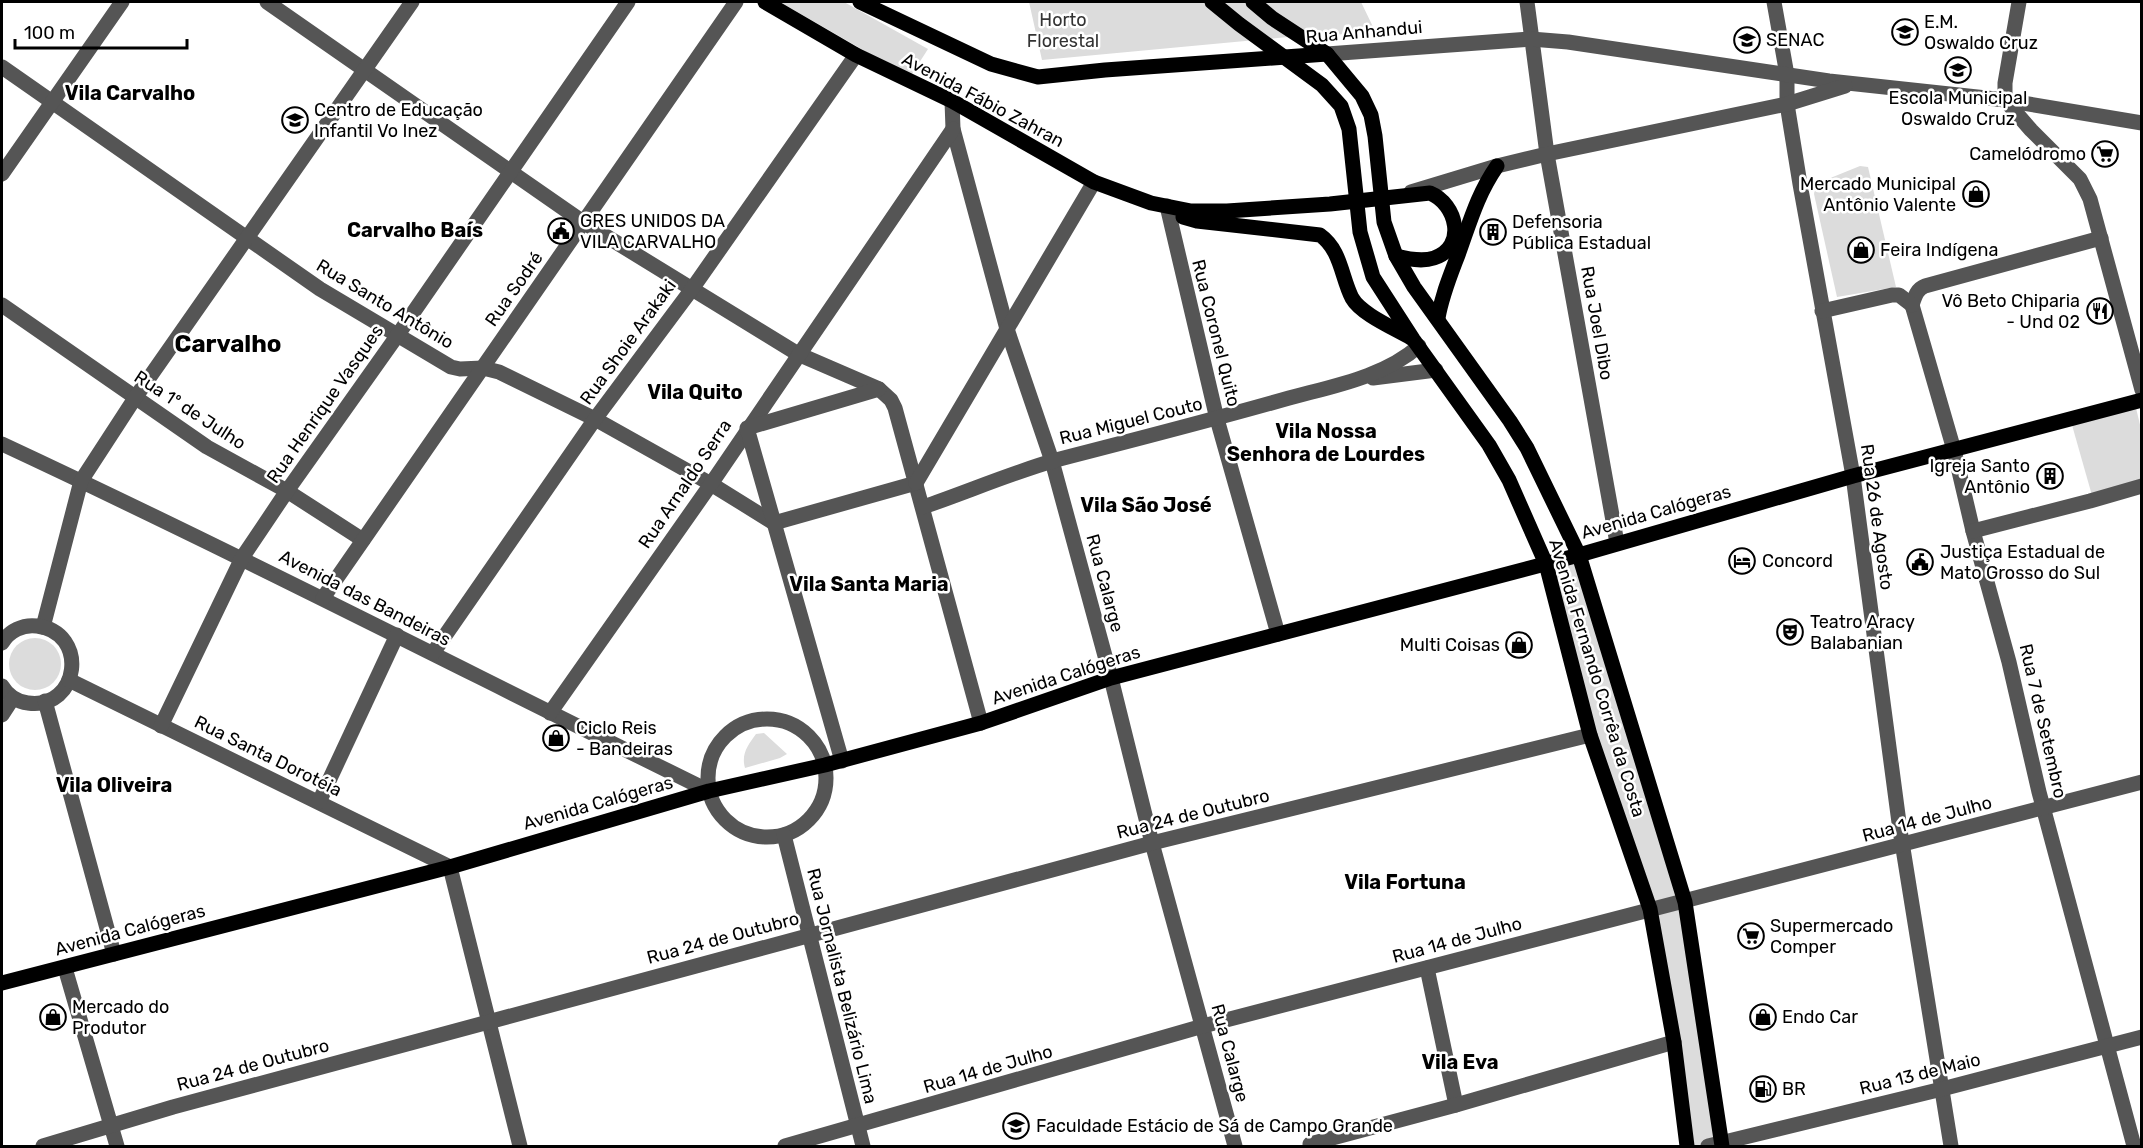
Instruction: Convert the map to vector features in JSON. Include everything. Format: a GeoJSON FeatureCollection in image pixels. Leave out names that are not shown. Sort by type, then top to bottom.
{"type":"FeatureCollection","features":[{"type":"Feature","properties":{"kind":"main road","name":"Avenida Fábio Zahran"},"geometry":{"type":"LineString","coordinates":[[765,2],[856,55],[952,101],[1094,182],[1167,210]]}},
{"type":"Feature","properties":{"kind":"main road","name":"Avenida Fábio Zahran"},"geometry":{"type":"LineString","coordinates":[[860,2],[949,45]]}},
{"type":"Feature","properties":{"kind":"main road","name":"Avenida Fernando Corrêa da Costa"},"geometry":{"type":"LineString","coordinates":[[1212,2],[1322,85],[1341,106],[1349,129],[1360,232],[1373,277],[1416,343],[1489,445],[1509,480],[1546,564],[1590,735],[1650,909],[1674,1042],[1688,1146]]}},
{"type":"Feature","properties":{"kind":"main road","name":"Avenida Fernando Corrêa da Costa"},"geometry":{"type":"LineString","coordinates":[[1253,2],[1272,18],[1327,54],[1362,96],[1371,115],[1384,222],[1396,256],[1414,287],[1438,318],[1527,448],[1580,555],[1685,902],[1717,1145]]}},
{"type":"Feature","properties":{"kind":"main road","name":"Rua Anhandui"},"geometry":{"type":"LineString","coordinates":[[949,45],[1004,69],[1038,77],[1327,54]]}},
{"type":"Feature","properties":{"kind":"main road"},"geometry":{"type":"LineString","coordinates":[[1438,318],[1442,296],[1472,212],[1483,187],[1497,166]]}},
{"type":"Feature","properties":{"kind":"main road"},"geometry":{"type":"LineString","coordinates":[[1167,210],[1227,211],[1330,204],[1430,193],[1441,199],[1449,207],[1456,230],[1454,241],[1446,251],[1436,257],[1417,260],[1396,256]]}},
{"type":"Feature","properties":{"kind":"main road"},"geometry":{"type":"LineString","coordinates":[[1167,210],[1197,221],[1320,235],[1331,243],[1353,299],[1363,310],[1416,343]]}},
{"type":"Feature","properties":{"kind":"main road","name":"Avenida Calógeras"},"geometry":{"type":"LineString","coordinates":[[2,983],[450,867],[710,791],[842,761],[981,723],[1111,678],[1580,555],[1853,476],[2142,400]]}},
{"type":"Feature","properties":{"kind":"street"},"geometry":{"type":"LineString","coordinates":[[2,174],[122,2]]}},
{"type":"Feature","properties":{"kind":"street"},"geometry":{"type":"LineString","coordinates":[[267,2],[583,222],[798,354],[879,389],[891,399],[923,507],[981,723]]}},
{"type":"Feature","properties":{"kind":"street"},"geometry":{"type":"LineString","coordinates":[[43,627],[81,481],[135,398],[412,2]]}},
{"type":"Feature","properties":{"kind":"street","name":"Rua Henrique Vasques"},"geometry":{"type":"LineString","coordinates":[[161,726],[242,558],[628,2]]}},
{"type":"Feature","properties":{"kind":"street","name":"Rua Sodré"},"geometry":{"type":"LineString","coordinates":[[323,598],[736,2]]}},
{"type":"Feature","properties":{"kind":"street","name":"Rua Joel Dibo"},"geometry":{"type":"LineString","coordinates":[[1527,2],[1547,154],[1617,543]]}},
{"type":"Feature","properties":{"kind":"street","name":"Rua 26 de Agosto"},"geometry":{"type":"LineString","coordinates":[[1774,2],[1786,75],[1787,104],[1853,476],[1903,846],[1951,1146]]}},
{"type":"Feature","properties":{"kind":"street"},"geometry":{"type":"LineString","coordinates":[[2019,2],[2005,83],[2005,100],[2080,179],[2090,199],[2142,390]]}},
{"type":"Feature","properties":{"kind":"street","name":"Rua Anhandui"},"geometry":{"type":"LineString","coordinates":[[1327,54],[1531,39],[1568,42],[1786,75],[2005,100],[2142,123]]}},
{"type":"Feature","properties":{"kind":"street","name":"Rua Shoie Arakaki"},"geometry":{"type":"LineString","coordinates":[[433,653],[595,419],[692,288],[856,55]]}},
{"type":"Feature","properties":{"kind":"street","name":"Rua Santo Antônio"},"geometry":{"type":"LineString","coordinates":[[2,67],[320,289],[397,336],[451,367],[483,368],[499,372],[595,419],[711,484],[774,523]]}},
{"type":"Feature","properties":{"kind":"street"},"geometry":{"type":"LineString","coordinates":[[1402,195],[1497,166],[1787,104],[1855,83]]}},
{"type":"Feature","properties":{"kind":"street","name":"Rua Calarge"},"geometry":{"type":"LineString","coordinates":[[952,101],[953,129],[1007,329],[1052,461],[1111,678],[1152,843],[1235,1146]]}},
{"type":"Feature","properties":{"kind":"street","name":"Rua Arnaldo Serra"},"geometry":{"type":"LineString","coordinates":[[550,713],[711,484],[953,129]]}},
{"type":"Feature","properties":{"kind":"street"},"geometry":{"type":"LineString","coordinates":[[774,523],[916,483],[1094,182]]}},
{"type":"Feature","properties":{"kind":"street","name":"Rua Coronel Quito"},"geometry":{"type":"LineString","coordinates":[[1167,210],[1216,419],[1278,634]]}},
{"type":"Feature","properties":{"kind":"street"},"geometry":{"type":"LineString","coordinates":[[1822,311],[1892,295],[1899,295],[1912,305],[1921,287],[2101,238]]}},
{"type":"Feature","properties":{"kind":"street","name":"Rua 1º de Julho"},"geometry":{"type":"LineString","coordinates":[[2,305],[207,447],[287,491],[363,540]]}},
{"type":"Feature","properties":{"kind":"street","name":"Rua 7 de Setembro"},"geometry":{"type":"LineString","coordinates":[[1912,305],[1954,450],[1973,531],[2010,662],[2043,808],[2134,1146]]}},
{"type":"Feature","properties":{"kind":"street","name":"Rua Miguel Couto"},"geometry":{"type":"LineString","coordinates":[[923,507],[1052,461],[1216,419],[1352,380],[1399,362],[1416,343]]}},
{"type":"Feature","properties":{"kind":"street","name":"Rua Miguel Couto"},"geometry":{"type":"LineString","coordinates":[[1352,380],[1437,370]]}},
{"type":"Feature","properties":{"kind":"street"},"geometry":{"type":"LineString","coordinates":[[842,761],[747,428],[879,389]]}},
{"type":"Feature","properties":{"kind":"street","name":"Avenida das Bandeiras"},"geometry":{"type":"LineString","coordinates":[[2,444],[242,558],[710,791]]}},
{"type":"Feature","properties":{"kind":"street"},"geometry":{"type":"LineString","coordinates":[[1973,531],[2142,486]]}},
{"type":"Feature","properties":{"kind":"street"},"geometry":{"type":"LineString","coordinates":[[2,643],[13,631],[22,627],[43,627],[55,632],[68,648],[72,667],[69,681],[56,696],[45,702],[24,703],[13,698],[2,686]]}},
{"type":"Feature","properties":{"kind":"street"},"geometry":{"type":"LineString","coordinates":[[319,802],[397,635]]}},
{"type":"Feature","properties":{"kind":"street","name":"Rua Santa Dorotéia"},"geometry":{"type":"LineString","coordinates":[[69,681],[450,867]]}},
{"type":"Feature","properties":{"kind":"street"},"geometry":{"type":"LineString","coordinates":[[2,715],[13,698]]}},
{"type":"Feature","properties":{"kind":"street"},"geometry":{"type":"LineString","coordinates":[[45,702],[114,954]]}},
{"type":"Feature","properties":{"kind":"street"},"geometry":{"type":"LineString","coordinates":[[773,719],[791,724],[806,734],[818,748],[825,765],[826,783],[822,801],[813,816],[800,828],[784,835],[765,838],[746,834],[737,829],[729,824],[716,809],[710,791],[708,772],[713,754],[723,739],[737,727],[754,720],[773,719]]}},
{"type":"Feature","properties":{"kind":"street","name":"Rua 24 de Outubro"},"geometry":{"type":"LineString","coordinates":[[43,1146],[173,1107],[1152,843],[1590,735]]}},
{"type":"Feature","properties":{"kind":"street","name":"Rua 14 de Julho"},"geometry":{"type":"LineString","coordinates":[[785,1146],[858,1127],[1203,1026],[1650,909],[1903,846],[2142,782]]}},
{"type":"Feature","properties":{"kind":"street","name":"Rua Jornalista Belizário Lima"},"geometry":{"type":"LineString","coordinates":[[784,835],[863,1146]]}},
{"type":"Feature","properties":{"kind":"street"},"geometry":{"type":"LineString","coordinates":[[450,867],[520,1146]]}},
{"type":"Feature","properties":{"kind":"street"},"geometry":{"type":"LineString","coordinates":[[65,968],[117,1146]]}},
{"type":"Feature","properties":{"kind":"street"},"geometry":{"type":"LineString","coordinates":[[1427,968],[1456,1105]]}},
{"type":"Feature","properties":{"kind":"street","name":"Rua 13 de Maio"},"geometry":{"type":"LineString","coordinates":[[1717,1145],[2142,1037]]}},
{"type":"Feature","properties":{"kind":"street"},"geometry":{"type":"LineString","coordinates":[[1310,1144],[1456,1105],[1674,1042]]}},
{"type":"Feature","properties":{"kind":"green space"},"geometry":{"type":"Polygon","coordinates":[[[780,2],[844,2],[928,49],[910,77],[780,2]]]}},
{"type":"Feature","properties":{"kind":"green space","name":"Horto Florestal"},"geometry":{"type":"Polygon","coordinates":[[[1029,2],[1361,2],[1376,33],[1298,36],[1042,60],[1029,2]]]}},
{"type":"Feature","properties":{"kind":"green space"},"geometry":{"type":"Polygon","coordinates":[[[1860,166],[1868,167],[1896,287],[1837,297],[1814,194],[1815,188],[1818,183],[1860,166]]]}},
{"type":"Feature","properties":{"kind":"green space"},"geometry":{"type":"Polygon","coordinates":[[[2136,408],[2141,429],[2141,485],[2093,499],[2072,425],[2136,408]]]}},
{"type":"Feature","properties":{"kind":"green space"},"geometry":{"type":"Polygon","coordinates":[[[1579,555],[1685,902],[1722,1146],[1687,1146],[1657,941],[1546,564],[1579,555]]]}},
{"type":"Feature","properties":{"kind":"green space"},"geometry":{"type":"Polygon","coordinates":[[[30,638],[40,638],[54,645],[61,664],[54,683],[40,690],[30,690],[20,686],[13,679],[9,669],[9,659],[13,649],[20,642],[30,638]]]}},
{"type":"Feature","properties":{"kind":"green space"},"geometry":{"type":"Polygon","coordinates":[[[764,733],[787,754],[745,768],[744,758],[748,746],[756,734],[764,733]]]}},
{"type":"Feature","properties":{"kind":"place","name":"E.M. Oswaldo Cruz"},"geometry":{"type":"Point","coordinates":[1905,32]}},
{"type":"Feature","properties":{"kind":"place","name":"SENAC"},"geometry":{"type":"Point","coordinates":[1747,40]}},
{"type":"Feature","properties":{"kind":"place","name":"Escola Municipal Oswaldo Cruz"},"geometry":{"type":"Point","coordinates":[1958,70]}},
{"type":"Feature","properties":{"kind":"place","name":"Centro de Educação Infantil Vo Inez"},"geometry":{"type":"Point","coordinates":[295,120]}},
{"type":"Feature","properties":{"kind":"place","name":"Camelódromo"},"geometry":{"type":"Point","coordinates":[2105,154]}},
{"type":"Feature","properties":{"kind":"place","name":"Mercado Municipal Antônio Valente"},"geometry":{"type":"Point","coordinates":[1976,194]}},
{"type":"Feature","properties":{"kind":"place","name":"GRES UNIDOS DA VILA CARVALHO"},"geometry":{"type":"Point","coordinates":[561,231]}},
{"type":"Feature","properties":{"kind":"place","name":"Defensoria Pública Estadual"},"geometry":{"type":"Point","coordinates":[1493,232]}},
{"type":"Feature","properties":{"kind":"place","name":"Feira Indígena"},"geometry":{"type":"Point","coordinates":[1861,250]}},
{"type":"Feature","properties":{"kind":"place","name":"Vô Beto Chiparia - Und 02"},"geometry":{"type":"Point","coordinates":[2100,311]}},
{"type":"Feature","properties":{"kind":"place","name":"Igreja Santo Antônio"},"geometry":{"type":"Point","coordinates":[2050,476]}},
{"type":"Feature","properties":{"kind":"place","name":"Concord"},"geometry":{"type":"Point","coordinates":[1742,561]}},
{"type":"Feature","properties":{"kind":"place","name":"Justiça Estadual de Mato Grosso do Sul"},"geometry":{"type":"Point","coordinates":[1920,562]}},
{"type":"Feature","properties":{"kind":"place","name":"Teatro Aracy Balabanian"},"geometry":{"type":"Point","coordinates":[1790,632]}},
{"type":"Feature","properties":{"kind":"place","name":"Multi Coisas"},"geometry":{"type":"Point","coordinates":[1519,645]}},
{"type":"Feature","properties":{"kind":"place","name":"Ciclo Reis - Bandeiras"},"geometry":{"type":"Point","coordinates":[556,738]}},
{"type":"Feature","properties":{"kind":"place","name":"Supermercado Comper"},"geometry":{"type":"Point","coordinates":[1751,936]}},
{"type":"Feature","properties":{"kind":"place","name":"Mercado do Produtor"},"geometry":{"type":"Point","coordinates":[53,1017]}},
{"type":"Feature","properties":{"kind":"place","name":"Endo Car"},"geometry":{"type":"Point","coordinates":[1763,1017]}},
{"type":"Feature","properties":{"kind":"place","name":"BR"},"geometry":{"type":"Point","coordinates":[1763,1089]}},
{"type":"Feature","properties":{"kind":"place","name":"Faculdade Estácio de Sá de Campo Grande"},"geometry":{"type":"Point","coordinates":[1016,1126]}},
{"type":"Feature","properties":{"kind":"district","name":"Vila Carvalho"},"geometry":{"type":"Point","coordinates":[130,93]}},
{"type":"Feature","properties":{"kind":"district","name":"Carvalho Baís"},"geometry":{"type":"Point","coordinates":[415,230]}},
{"type":"Feature","properties":{"kind":"district","name":"Carvalho"},"geometry":{"type":"Point","coordinates":[228,344]}},
{"type":"Feature","properties":{"kind":"district","name":"Vila Quito"},"geometry":{"type":"Point","coordinates":[695,392]}},
{"type":"Feature","properties":{"kind":"district","name":"Vila Nossa Senhora de Lourdes"},"geometry":{"type":"Point","coordinates":[1326,442]}},
{"type":"Feature","properties":{"kind":"district","name":"Vila São José"},"geometry":{"type":"Point","coordinates":[1146,505]}},
{"type":"Feature","properties":{"kind":"district","name":"Vila Santa Maria"},"geometry":{"type":"Point","coordinates":[869,584]}},
{"type":"Feature","properties":{"kind":"district","name":"Vila Oliveira"},"geometry":{"type":"Point","coordinates":[114,785]}},
{"type":"Feature","properties":{"kind":"district","name":"Vila Fortuna"},"geometry":{"type":"Point","coordinates":[1405,882]}},
{"type":"Feature","properties":{"kind":"district","name":"Vila Eva"},"geometry":{"type":"Point","coordinates":[1460,1062]}}]}
